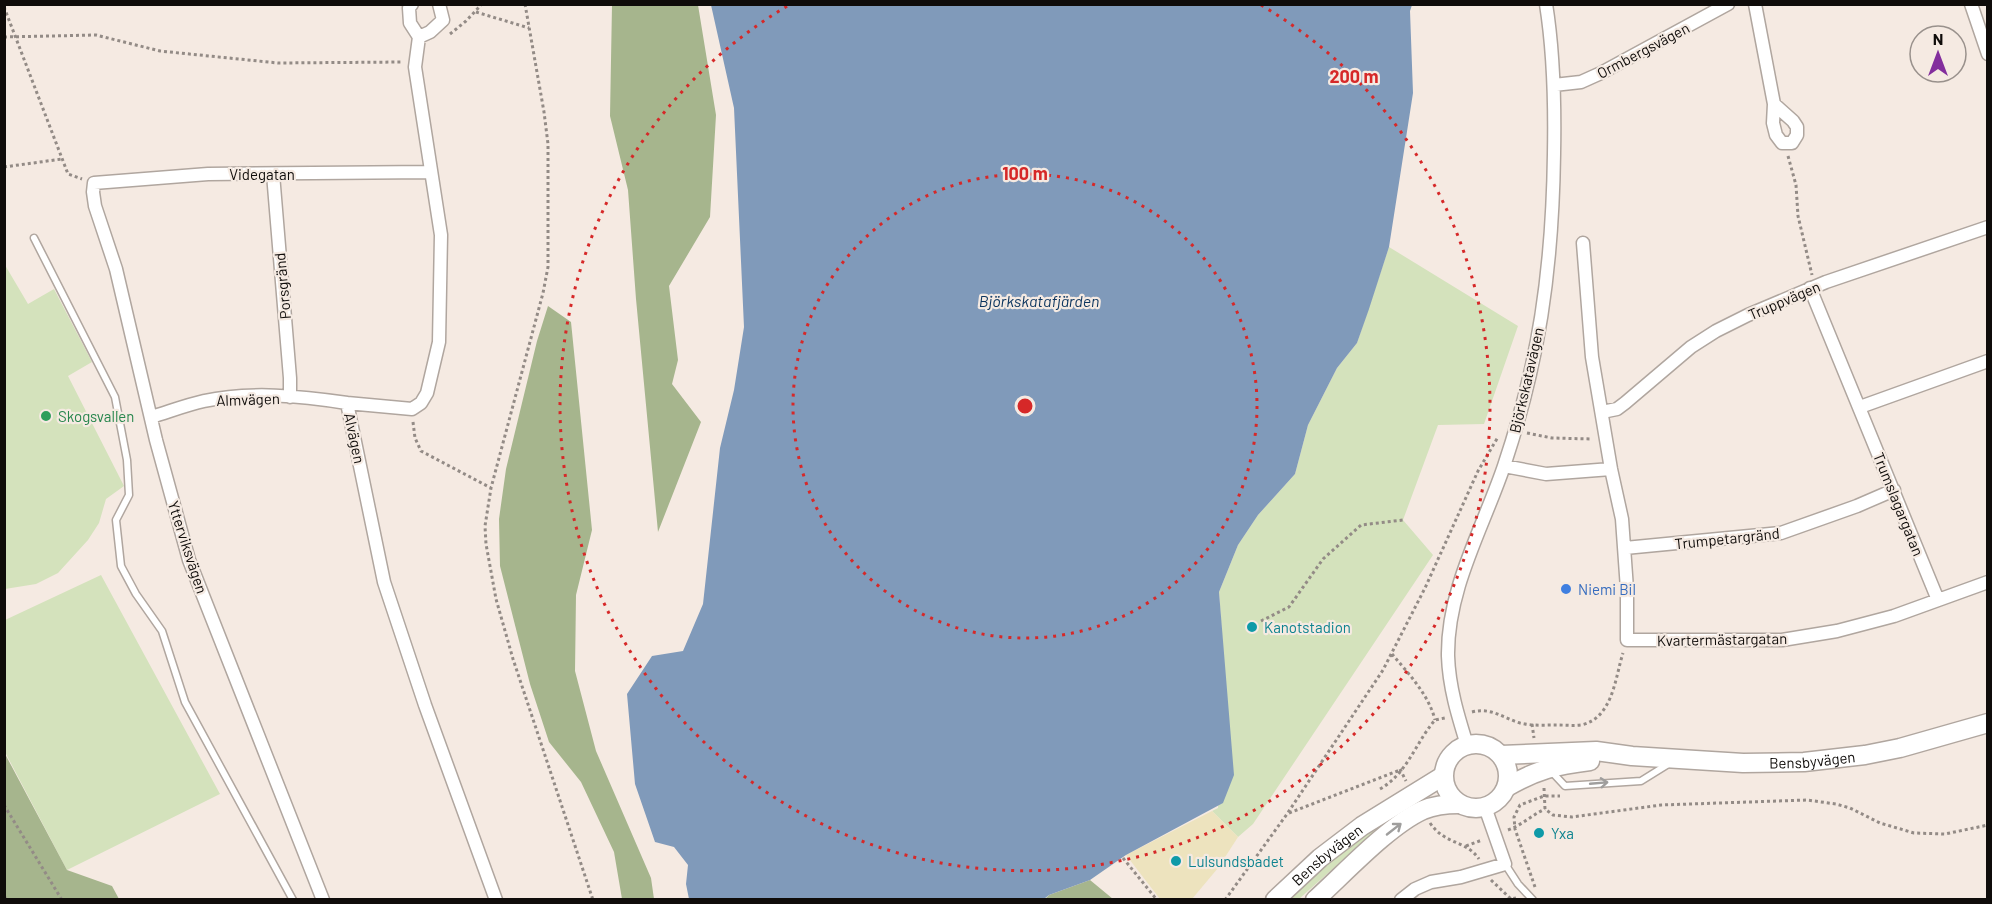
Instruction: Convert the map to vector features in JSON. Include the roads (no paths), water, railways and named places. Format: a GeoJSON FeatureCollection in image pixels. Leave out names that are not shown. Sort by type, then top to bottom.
{"type":"FeatureCollection","features":[{"type":"Feature","properties":{"kind":"main road","name":"Bensbyvägen"},"geometry":{"type":"LineString","coordinates":[[1501,754],[1596,751],[1632,756],[1743,763],[1823,761],[1900,748],[1988,723]]}},
{"type":"Feature","properties":{"kind":"main road"},"geometry":{"type":"LineString","coordinates":[[1478,744],[1501,754],[1508,770],[1507,787],[1498,800],[1485,807],[1469,808],[1459,804],[1451,797],[1443,776],[1445,766],[1451,756],[1467,745],[1478,744]]}},
{"type":"Feature","properties":{"kind":"main road","name":"Bensbyvägen"},"geometry":{"type":"LineString","coordinates":[[1507,787],[1544,769],[1565,764],[1632,756]]}},
{"type":"Feature","properties":{"kind":"main road","name":"Bensbyvägen"},"geometry":{"type":"LineString","coordinates":[[1275,900],[1320,858],[1362,825],[1443,776]]}},
{"type":"Feature","properties":{"kind":"main road","name":"Bensbyvägen"},"geometry":{"type":"LineString","coordinates":[[1316,900],[1398,826],[1423,810],[1444,804],[1459,804]]}},
{"type":"Feature","properties":{"kind":"street"},"geometry":{"type":"LineString","coordinates":[[412,4],[409,8],[410,23],[419,37],[415,68],[432,172]]}},
{"type":"Feature","properties":{"kind":"street"},"geometry":{"type":"LineString","coordinates":[[419,37],[430,32],[443,20],[439,4]]}},
{"type":"Feature","properties":{"kind":"street","name":"Björkskatavägen"},"geometry":{"type":"LineString","coordinates":[[1467,745],[1452,690],[1449,668],[1451,623],[1462,577],[1504,466],[1515,429],[1534,354],[1549,262],[1553,202],[1554,85],[1546,4]]}},
{"type":"Feature","properties":{"kind":"street","name":"Ormbergsvägen"},"geometry":{"type":"LineString","coordinates":[[1554,85],[1581,82],[1601,73],[1728,4]]}},
{"type":"Feature","properties":{"kind":"street"},"geometry":{"type":"LineString","coordinates":[[1755,4],[1774,105],[1773,123],[1776,135],[1782,142],[1789,144],[1796,139],[1797,127],[1774,105]]}},
{"type":"Feature","properties":{"kind":"street"},"geometry":{"type":"LineString","coordinates":[[1971,4],[1988,54]]}},
{"type":"Feature","properties":{"kind":"street","name":"Videgatan"},"geometry":{"type":"LineString","coordinates":[[94,183],[208,174],[432,172]]}},
{"type":"Feature","properties":{"kind":"street","name":"Alvägen"},"geometry":{"type":"LineString","coordinates":[[432,172],[441,235],[439,342],[427,393],[421,403],[412,409],[347,403],[384,582],[425,705],[496,900]]}},
{"type":"Feature","properties":{"kind":"street","name":"Porsgränd"},"geometry":{"type":"LineString","coordinates":[[273,174],[291,378],[290,397]]}},
{"type":"Feature","properties":{"kind":"street","name":"Ytterviksvägen"},"geometry":{"type":"LineString","coordinates":[[94,183],[95,206],[116,269],[151,417],[189,560],[323,900]]}},
{"type":"Feature","properties":{"kind":"street","name":"Truppvägen"},"geometry":{"type":"LineString","coordinates":[[1602,412],[1617,409],[1625,404],[1683,353],[1748,315],[1810,288],[1988,227]]}},
{"type":"Feature","properties":{"kind":"street"},"geometry":{"type":"LineString","coordinates":[[1583,243],[1592,357],[1611,469],[1620,504],[1625,548]]}},
{"type":"Feature","properties":{"kind":"street","name":"Trumslagargatan"},"geometry":{"type":"LineString","coordinates":[[1810,288],[1938,600]]}},
{"type":"Feature","properties":{"kind":"street"},"geometry":{"type":"LineString","coordinates":[[1860,407],[1988,361]]}},
{"type":"Feature","properties":{"kind":"street","name":"Almvägen"},"geometry":{"type":"LineString","coordinates":[[151,417],[206,401],[248,396],[311,398],[347,403]]}},
{"type":"Feature","properties":{"kind":"street"},"geometry":{"type":"LineString","coordinates":[[1504,466],[1546,474],[1611,469]]}},
{"type":"Feature","properties":{"kind":"street","name":"Trumpetargränd"},"geometry":{"type":"LineString","coordinates":[[1625,548],[1781,533],[1894,490]]}},
{"type":"Feature","properties":{"kind":"street","name":"Kvartermästargatan"},"geometry":{"type":"LineString","coordinates":[[1625,548],[1627,640],[1782,640],[1836,631],[1894,616],[1988,582]]}},
{"type":"Feature","properties":{"kind":"street"},"geometry":{"type":"LineString","coordinates":[[1401,900],[1431,882],[1486,871],[1505,864],[1485,807]]}},
{"type":"Feature","properties":{"kind":"lane"},"geometry":{"type":"LineString","coordinates":[[34,238],[115,397],[127,460],[129,495],[116,520],[121,566],[136,594],[162,632],[185,702],[293,900]]}},
{"type":"Feature","properties":{"kind":"lane"},"geometry":{"type":"LineString","coordinates":[[1544,769],[1565,786],[1641,781],[1675,759]]}},
{"type":"Feature","properties":{"kind":"lane"},"geometry":{"type":"LineString","coordinates":[[1505,864],[1533,900]]}},
{"type":"Feature","properties":{"kind":"water","name":"Björkskatafjärden"},"geometry":{"type":"Polygon","coordinates":[[[711,5],[1412,5],[1410,11],[1413,93],[1389,247],[1369,309],[1357,343],[1337,368],[1308,425],[1295,474],[1258,515],[1238,545],[1219,592],[1234,775],[1223,803],[1126,855],[1090,880],[1044,899],[689,899],[686,884],[688,865],[674,847],[655,842],[635,784],[627,694],[652,656],[683,651],[703,604],[720,448],[734,390],[744,327],[734,108],[711,5]]]}},
{"type":"Feature","properties":{"kind":"place","name":"Skogsvallen"},"geometry":{"type":"Point","coordinates":[46,416]}},
{"type":"Feature","properties":{"kind":"place","name":"Niemi Bil"},"geometry":{"type":"Point","coordinates":[1566,589]}},
{"type":"Feature","properties":{"kind":"place","name":"Kanotstadion"},"geometry":{"type":"Point","coordinates":[1252,627]}},
{"type":"Feature","properties":{"kind":"place","name":"Yxa"},"geometry":{"type":"Point","coordinates":[1539,833]}},
{"type":"Feature","properties":{"kind":"place","name":"Lulsundsbadet"},"geometry":{"type":"Point","coordinates":[1176,861]}}]}
